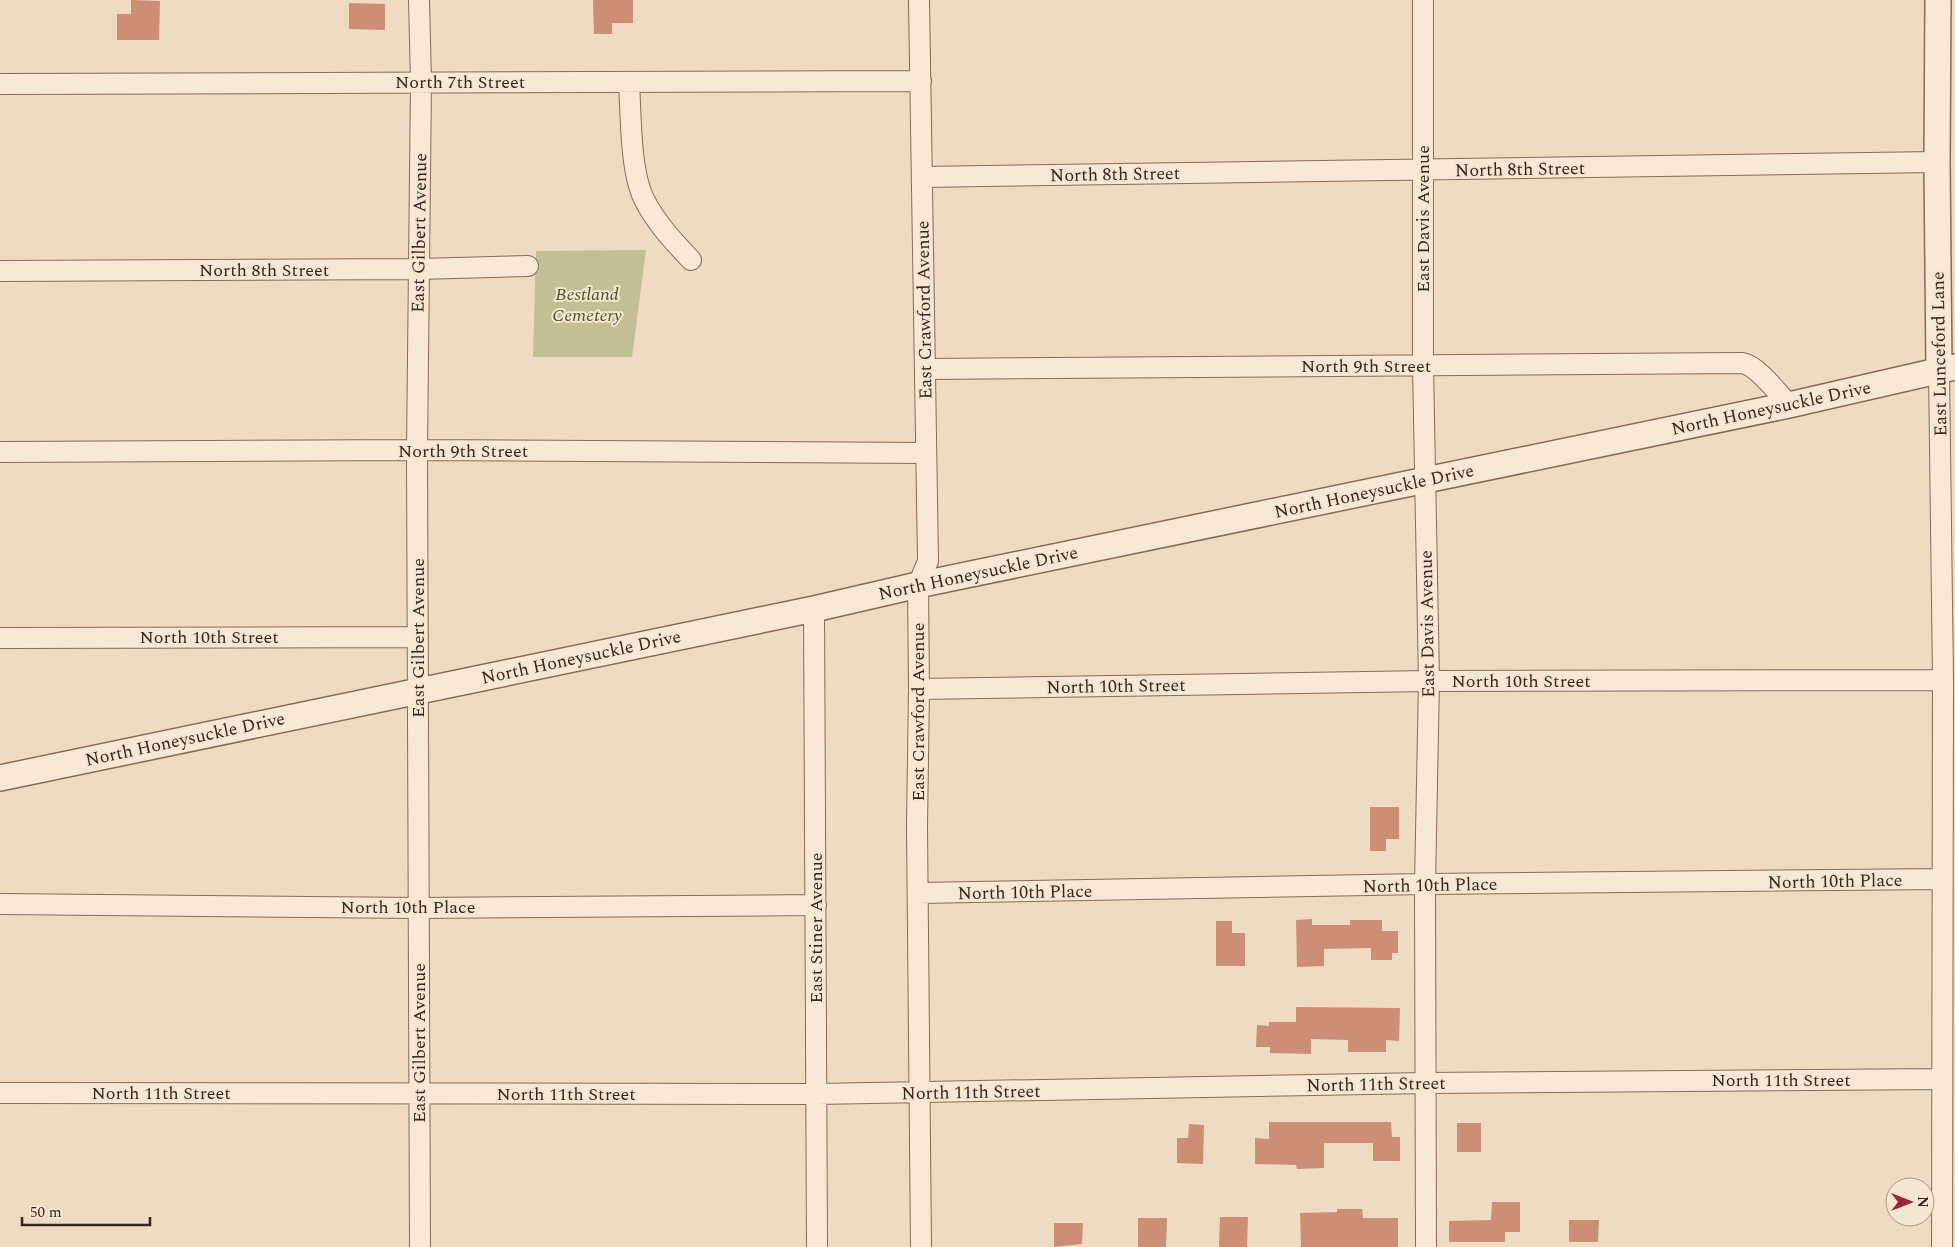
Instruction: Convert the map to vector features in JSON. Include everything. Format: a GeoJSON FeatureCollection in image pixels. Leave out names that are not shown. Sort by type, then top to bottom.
{"type":"FeatureCollection","features":[{"type":"Feature","properties":{"kind":"street","name":"East Gilbert Avenue"},"geometry":{"type":"LineString","coordinates":[[419,0],[417,450],[420,1247]]}},
{"type":"Feature","properties":{"kind":"street","name":"East Crawford Avenue"},"geometry":{"type":"LineString","coordinates":[[919,0],[928,561],[918,585],[921,1247]]}},
{"type":"Feature","properties":{"kind":"street","name":"East Davis Avenue"},"geometry":{"type":"LineString","coordinates":[[1423,0],[1424,481],[1429,681],[1425,884],[1426,1247]]}},
{"type":"Feature","properties":{"kind":"street","name":"East Lunceford Lane"},"geometry":{"type":"LineString","coordinates":[[1938,0],[1937,162],[1947,369],[1941,880],[1942,1247]]}},
{"type":"Feature","properties":{"kind":"street","name":"North 7th Street"},"geometry":{"type":"LineString","coordinates":[[0,84],[920,81]]}},
{"type":"Feature","properties":{"kind":"street"},"geometry":{"type":"LineString","coordinates":[[629,82],[635,168],[643,198],[661,227],[691,260]]}},
{"type":"Feature","properties":{"kind":"street","name":"North 8th Street"},"geometry":{"type":"LineString","coordinates":[[922,176],[1937,162]]}},
{"type":"Feature","properties":{"kind":"street","name":"North 8th Street"},"geometry":{"type":"LineString","coordinates":[[0,271],[419,269],[528,266]]}},
{"type":"Feature","properties":{"kind":"street","name":"North 9th Street"},"geometry":{"type":"LineString","coordinates":[[925,369],[1742,362],[1748,364],[1760,374],[1789,405]]}},
{"type":"Feature","properties":{"kind":"street","name":"North Honeysuckle Drive"},"geometry":{"type":"LineString","coordinates":[[0,778],[814,609],[918,585],[1789,405],[1947,369]]}},
{"type":"Feature","properties":{"kind":"street","name":"North 9th Street"},"geometry":{"type":"LineString","coordinates":[[0,452],[417,450],[926,453]]}},
{"type":"Feature","properties":{"kind":"street","name":"East Stiner Avenue"},"geometry":{"type":"LineString","coordinates":[[814,609],[817,1247]]}},
{"type":"Feature","properties":{"kind":"street","name":"North 10th Street"},"geometry":{"type":"LineString","coordinates":[[0,638],[418,637]]}},
{"type":"Feature","properties":{"kind":"street","name":"North 10th Street"},"geometry":{"type":"LineString","coordinates":[[919,690],[1429,681],[1943,680]]}},
{"type":"Feature","properties":{"kind":"street","name":"North 10th Place"},"geometry":{"type":"LineString","coordinates":[[918,894],[1425,884],[1941,880]]}},
{"type":"Feature","properties":{"kind":"street","name":"North 10th Place"},"geometry":{"type":"LineString","coordinates":[[0,904],[418,908],[816,905]]}},
{"type":"Feature","properties":{"kind":"street","name":"North 11th Street"},"geometry":{"type":"LineString","coordinates":[[0,1092],[817,1094],[1426,1082],[1941,1078]]}},
{"type":"Feature","properties":{"kind":"green space","name":"Bestland Cemetery"},"geometry":{"type":"Polygon","coordinates":[[[646,250],[632,357],[533,357],[536,251],[646,250]]]}},
{"type":"Feature","properties":{"kind":"building"},"geometry":{"type":"Polygon","coordinates":[[[131,0],[160,1],[159,40],[117,40],[117,14],[131,14],[131,0]]]}},
{"type":"Feature","properties":{"kind":"building"},"geometry":{"type":"Polygon","coordinates":[[[593,0],[633,0],[633,23],[612,23],[612,34],[594,34],[593,0]]]}},
{"type":"Feature","properties":{"kind":"building"},"geometry":{"type":"Polygon","coordinates":[[[349,3],[385,4],[385,30],[349,29],[349,3]]]}},
{"type":"Feature","properties":{"kind":"building"},"geometry":{"type":"Polygon","coordinates":[[[1370,807],[1399,807],[1399,839],[1386,839],[1386,851],[1370,851],[1370,807]]]}},
{"type":"Feature","properties":{"kind":"building"},"geometry":{"type":"Polygon","coordinates":[[[1312,919],[1312,925],[1350,925],[1350,920],[1382,920],[1382,931],[1398,931],[1398,953],[1392,953],[1392,960],[1371,960],[1371,948],[1324,949],[1324,966],[1297,967],[1296,920],[1312,919]]]}},
{"type":"Feature","properties":{"kind":"building"},"geometry":{"type":"Polygon","coordinates":[[[1216,921],[1232,921],[1232,933],[1245,933],[1245,966],[1216,966],[1216,921]]]}},
{"type":"Feature","properties":{"kind":"building"},"geometry":{"type":"Polygon","coordinates":[[[1296,1007],[1400,1008],[1399,1041],[1386,1040],[1386,1052],[1348,1052],[1348,1040],[1311,1039],[1311,1054],[1270,1053],[1270,1047],[1256,1047],[1257,1025],[1269,1026],[1269,1022],[1296,1022],[1296,1007]]]}},
{"type":"Feature","properties":{"kind":"building"},"geometry":{"type":"Polygon","coordinates":[[[1269,1122],[1391,1122],[1392,1137],[1400,1137],[1400,1161],[1373,1161],[1373,1143],[1324,1143],[1324,1168],[1297,1169],[1296,1165],[1255,1164],[1255,1138],[1269,1139],[1269,1122]]]}},
{"type":"Feature","properties":{"kind":"building"},"geometry":{"type":"Polygon","coordinates":[[[1457,1123],[1481,1123],[1481,1152],[1457,1152],[1457,1123]]]}},
{"type":"Feature","properties":{"kind":"building"},"geometry":{"type":"Polygon","coordinates":[[[1189,1124],[1204,1125],[1203,1164],[1177,1163],[1177,1138],[1188,1138],[1189,1124]]]}},
{"type":"Feature","properties":{"kind":"building"},"geometry":{"type":"Polygon","coordinates":[[[1492,1202],[1520,1202],[1520,1232],[1505,1232],[1505,1242],[1449,1242],[1449,1221],[1491,1220],[1492,1202]]]}},
{"type":"Feature","properties":{"kind":"building"},"geometry":{"type":"Polygon","coordinates":[[[1337,1209],[1362,1209],[1363,1218],[1398,1218],[1398,1247],[1301,1247],[1300,1213],[1337,1212],[1337,1209]]]}},
{"type":"Feature","properties":{"kind":"building"},"geometry":{"type":"Polygon","coordinates":[[[1220,1217],[1248,1217],[1247,1247],[1219,1247],[1220,1217]]]}},
{"type":"Feature","properties":{"kind":"building"},"geometry":{"type":"Polygon","coordinates":[[[1138,1218],[1167,1218],[1166,1247],[1138,1247],[1138,1218]]]}},
{"type":"Feature","properties":{"kind":"building"},"geometry":{"type":"Polygon","coordinates":[[[1569,1220],[1599,1220],[1598,1242],[1569,1242],[1569,1220]]]}},
{"type":"Feature","properties":{"kind":"building"},"geometry":{"type":"Polygon","coordinates":[[[1054,1223],[1083,1223],[1082,1244],[1054,1247],[1054,1223]]]}}]}
